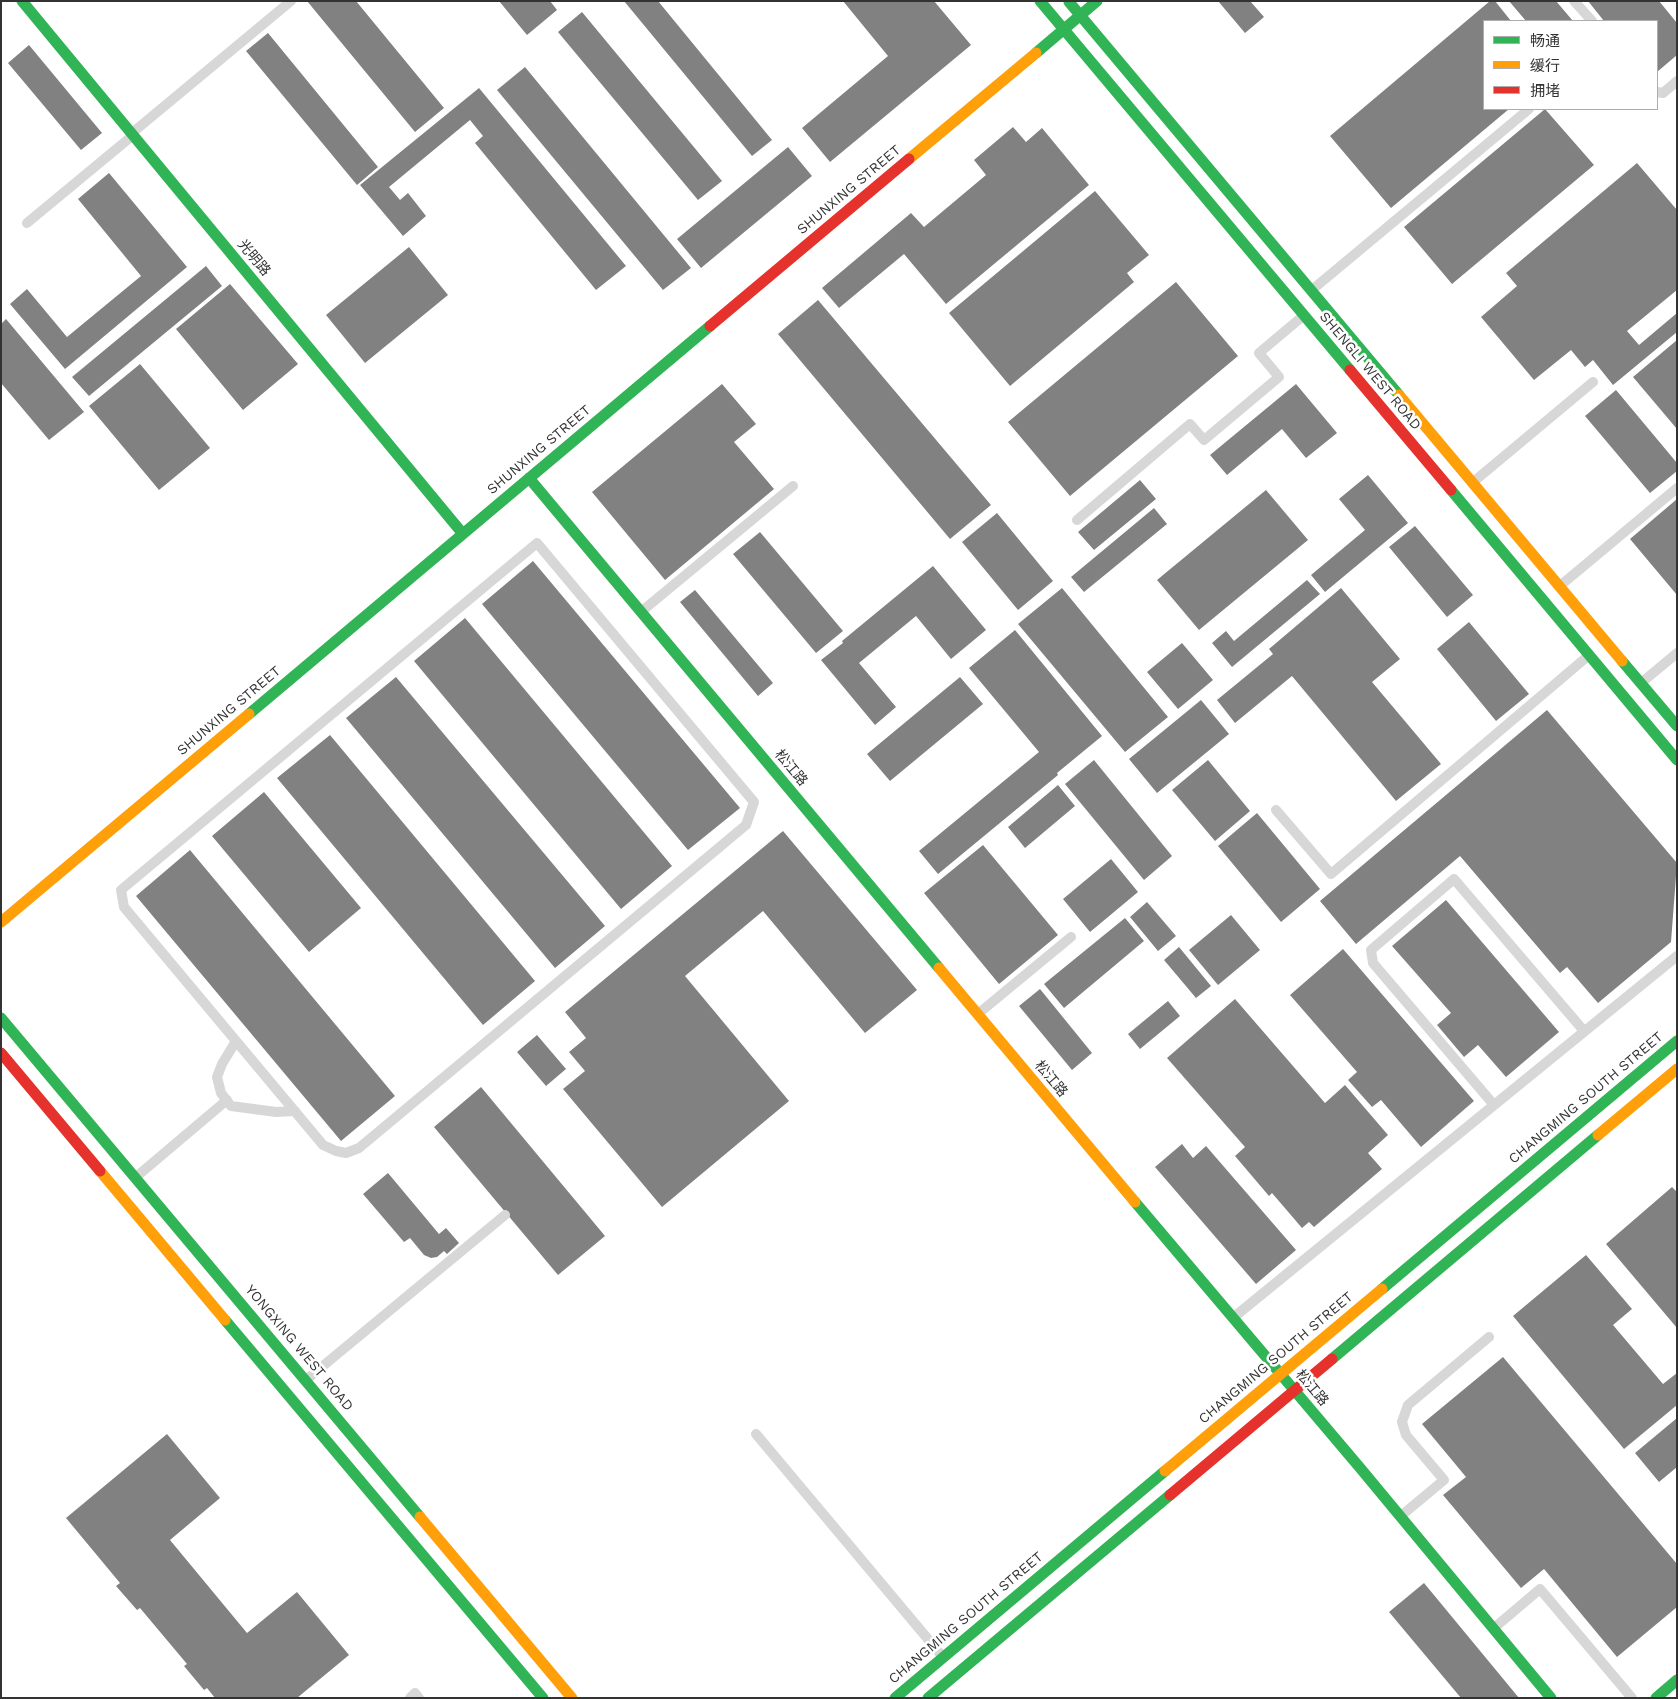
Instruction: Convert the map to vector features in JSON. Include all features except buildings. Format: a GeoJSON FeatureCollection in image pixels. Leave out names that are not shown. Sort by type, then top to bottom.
{"type":"FeatureCollection","features":[{"type":"Feature","properties":{"kind":"main road","name":"光明路"},"geometry":{"type":"LineString","coordinates":[[22,1],[463,534]]}},
{"type":"Feature","properties":{"kind":"main road","name":"SHENGLI WEST ROAD"},"geometry":{"type":"LineString","coordinates":[[1040,1],[1677,760]]}},
{"type":"Feature","properties":{"kind":"main road","name":"SHENGLI WEST ROAD"},"geometry":{"type":"LineString","coordinates":[[1068,1],[1677,726]]}},
{"type":"Feature","properties":{"kind":"main road","name":"SHUNXING STREET"},"geometry":{"type":"LineString","coordinates":[[1,922],[1097,1]]}},
{"type":"Feature","properties":{"kind":"main road","name":"松江路"},"geometry":{"type":"LineString","coordinates":[[530,478],[977,1014],[1401,1516],[1551,1698]]}},
{"type":"Feature","properties":{"kind":"main road","name":"YONGXING WEST ROAD"},"geometry":{"type":"LineString","coordinates":[[1,1018],[572,1698]]}},
{"type":"Feature","properties":{"kind":"main road","name":"CHANGMING SOUTH STREET"},"geometry":{"type":"LineString","coordinates":[[895,1698],[1677,1041]]}},
{"type":"Feature","properties":{"kind":"main road"},"geometry":{"type":"LineString","coordinates":[[1,1053],[543,1698]]}},
{"type":"Feature","properties":{"kind":"main road"},"geometry":{"type":"LineString","coordinates":[[928,1698],[1677,1069]]}},
{"type":"Feature","properties":{"kind":"main road"},"geometry":{"type":"LineString","coordinates":[[1656,1698],[1677,1680]]}},
{"type":"Feature","properties":{"kind":"lane"},"geometry":{"type":"LineString","coordinates":[[27,223],[291,1]]}},
{"type":"Feature","properties":{"kind":"lane"},"geometry":{"type":"LineString","coordinates":[[1574,1],[1591,20]]}},
{"type":"Feature","properties":{"kind":"lane"},"geometry":{"type":"LineString","coordinates":[[1658,92],[1663,93],[1677,81]]}},
{"type":"Feature","properties":{"kind":"lane"},"geometry":{"type":"LineString","coordinates":[[1311,291],[1528,110]]}},
{"type":"Feature","properties":{"kind":"lane"},"geometry":{"type":"LineString","coordinates":[[1077,520],[1190,424],[1204,440],[1279,377],[1259,353],[1304,316]]}},
{"type":"Feature","properties":{"kind":"lane"},"geometry":{"type":"LineString","coordinates":[[1472,483],[1593,382]]}},
{"type":"Feature","properties":{"kind":"lane"},"geometry":{"type":"LineString","coordinates":[[641,612],[793,486]]}},
{"type":"Feature","properties":{"kind":"lane"},"geometry":{"type":"LineString","coordinates":[[1559,586],[1677,488]]}},
{"type":"Feature","properties":{"kind":"lane"},"geometry":{"type":"LineString","coordinates":[[538,543],[754,802],[746,825],[359,1148],[346,1152],[336,1151],[323,1145],[295,1111],[124,907],[121,890],[538,543]]}},
{"type":"Feature","properties":{"kind":"lane"},"geometry":{"type":"LineString","coordinates":[[1640,683],[1677,653]]}},
{"type":"Feature","properties":{"kind":"lane"},"geometry":{"type":"LineString","coordinates":[[1276,810],[1331,874],[1589,655]]}},
{"type":"Feature","properties":{"kind":"lane"},"geometry":{"type":"LineString","coordinates":[[1494,1105],[1373,963],[1371,950],[1454,879],[1584,1031]]}},
{"type":"Feature","properties":{"kind":"lane"},"geometry":{"type":"LineString","coordinates":[[977,1014],[1071,937]]}},
{"type":"Feature","properties":{"kind":"lane"},"geometry":{"type":"LineString","coordinates":[[1234,1318],[1677,956]]}},
{"type":"Feature","properties":{"kind":"lane"},"geometry":{"type":"LineString","coordinates":[[236,1041],[222,1064],[218,1077],[220,1093],[231,1106],[276,1112],[295,1111]]}},
{"type":"Feature","properties":{"kind":"lane"},"geometry":{"type":"LineString","coordinates":[[136,1177],[227,1100]]}},
{"type":"Feature","properties":{"kind":"lane"},"geometry":{"type":"LineString","coordinates":[[306,1380],[505,1215]]}},
{"type":"Feature","properties":{"kind":"lane"},"geometry":{"type":"LineString","coordinates":[[1401,1516],[1444,1480],[1406,1435],[1402,1422],[1408,1405],[1489,1337]]}},
{"type":"Feature","properties":{"kind":"lane"},"geometry":{"type":"LineString","coordinates":[[756,1434],[943,1657]]}},
{"type":"Feature","properties":{"kind":"lane"},"geometry":{"type":"LineString","coordinates":[[1493,1628],[1540,1589],[1632,1698]]}},
{"type":"Feature","properties":{"kind":"lane"},"geometry":{"type":"LineString","coordinates":[[410,1698],[415,1693],[420,1698]]}},
{"type":"Feature","properties":{"kind":"traffic: fast"},"geometry":{"type":"LineString","coordinates":[[22,1],[463,534]]}},
{"type":"Feature","properties":{"kind":"traffic: fast"},"geometry":{"type":"LineString","coordinates":[[1040,1],[1350,370]]}},
{"type":"Feature","properties":{"kind":"traffic: fast"},"geometry":{"type":"LineString","coordinates":[[1036,53],[1097,1]]}},
{"type":"Feature","properties":{"kind":"traffic: fast"},"geometry":{"type":"LineString","coordinates":[[1069,2],[1399,395]]}},
{"type":"Feature","properties":{"kind":"traffic: fast"},"geometry":{"type":"LineString","coordinates":[[249,714],[710,326]]}},
{"type":"Feature","properties":{"kind":"traffic: fast"},"geometry":{"type":"LineString","coordinates":[[529,478],[939,968]]}},
{"type":"Feature","properties":{"kind":"traffic: fast"},"geometry":{"type":"LineString","coordinates":[[1451,490],[1677,760]]}},
{"type":"Feature","properties":{"kind":"traffic: fast"},"geometry":{"type":"LineString","coordinates":[[1622,661],[1677,726]]}},
{"type":"Feature","properties":{"kind":"traffic: fast"},"geometry":{"type":"LineString","coordinates":[[1,1018],[420,1517]]}},
{"type":"Feature","properties":{"kind":"traffic: fast"},"geometry":{"type":"LineString","coordinates":[[1382,1289],[1677,1041]]}},
{"type":"Feature","properties":{"kind":"traffic: fast"},"geometry":{"type":"LineString","coordinates":[[1332,1359],[1598,1135]]}},
{"type":"Feature","properties":{"kind":"traffic: fast"},"geometry":{"type":"LineString","coordinates":[[1135,1202],[1361,1469],[1551,1698]]}},
{"type":"Feature","properties":{"kind":"traffic: fast"},"geometry":{"type":"LineString","coordinates":[[225,1320],[543,1698]]}},
{"type":"Feature","properties":{"kind":"traffic: fast"},"geometry":{"type":"LineString","coordinates":[[895,1698],[1165,1471]]}},
{"type":"Feature","properties":{"kind":"traffic: fast"},"geometry":{"type":"LineString","coordinates":[[928,1698],[1170,1495]]}},
{"type":"Feature","properties":{"kind":"traffic: fast"},"geometry":{"type":"LineString","coordinates":[[1656,1698],[1677,1680]]}},
{"type":"Feature","properties":{"kind":"traffic: slow"},"geometry":{"type":"LineString","coordinates":[[909,159],[1036,53]]}},
{"type":"Feature","properties":{"kind":"traffic: slow"},"geometry":{"type":"LineString","coordinates":[[1399,395],[1622,661]]}},
{"type":"Feature","properties":{"kind":"traffic: slow"},"geometry":{"type":"LineString","coordinates":[[1,922],[249,714]]}},
{"type":"Feature","properties":{"kind":"traffic: slow"},"geometry":{"type":"LineString","coordinates":[[939,968],[1135,1202]]}},
{"type":"Feature","properties":{"kind":"traffic: slow"},"geometry":{"type":"LineString","coordinates":[[1598,1135],[1677,1069]]}},
{"type":"Feature","properties":{"kind":"traffic: slow"},"geometry":{"type":"LineString","coordinates":[[100,1171],[225,1320]]}},
{"type":"Feature","properties":{"kind":"traffic: slow"},"geometry":{"type":"LineString","coordinates":[[1165,1471],[1382,1289]]}},
{"type":"Feature","properties":{"kind":"traffic: slow"},"geometry":{"type":"LineString","coordinates":[[420,1517],[572,1698]]}},
{"type":"Feature","properties":{"kind":"traffic: jam"},"geometry":{"type":"LineString","coordinates":[[710,326],[909,159]]}},
{"type":"Feature","properties":{"kind":"traffic: jam"},"geometry":{"type":"LineString","coordinates":[[1350,370],[1451,490]]}},
{"type":"Feature","properties":{"kind":"traffic: jam"},"geometry":{"type":"LineString","coordinates":[[1,1053],[100,1171]]}},
{"type":"Feature","properties":{"kind":"traffic: jam"},"geometry":{"type":"LineString","coordinates":[[1170,1495],[1332,1359]]}}]}
